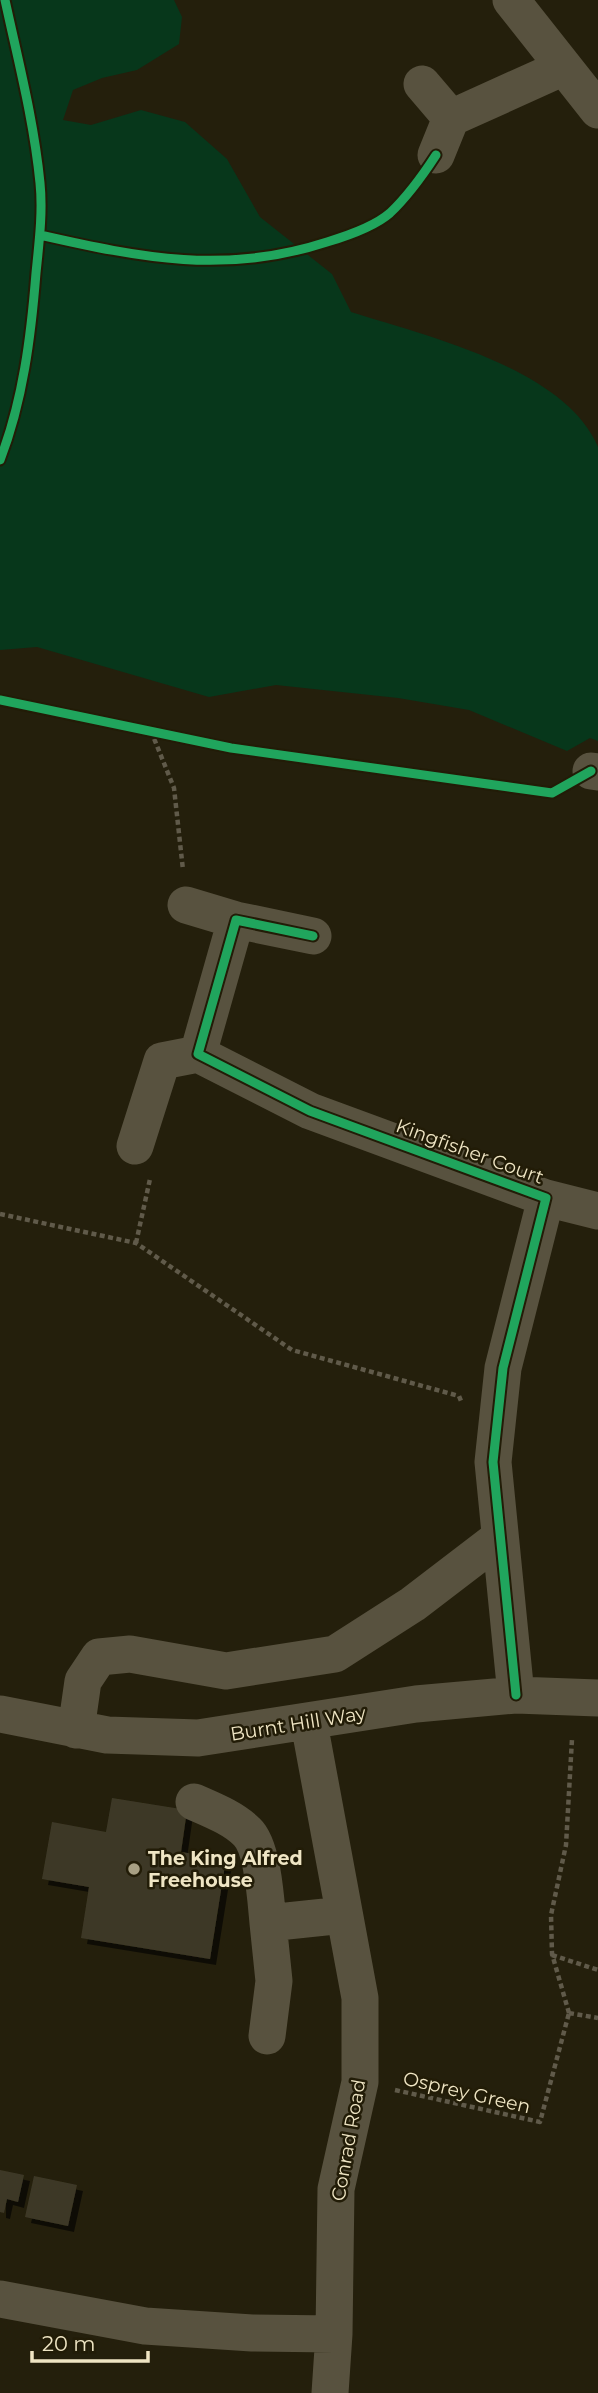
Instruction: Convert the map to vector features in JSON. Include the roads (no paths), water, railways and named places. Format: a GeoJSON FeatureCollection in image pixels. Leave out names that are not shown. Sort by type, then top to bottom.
{"type":"FeatureCollection","features":[{"type":"Feature","properties":{"kind":"street"},"geometry":{"type":"LineString","coordinates":[[511,0],[598,110]]}},
{"type":"Feature","properties":{"kind":"street"},"geometry":{"type":"LineString","coordinates":[[436,155],[452,118],[564,67]]}},
{"type":"Feature","properties":{"kind":"street"},"geometry":{"type":"LineString","coordinates":[[422,84],[452,118]]}},
{"type":"Feature","properties":{"kind":"street"},"geometry":{"type":"LineString","coordinates":[[186,905],[236,920],[313,936]]}},
{"type":"Feature","properties":{"kind":"street"},"geometry":{"type":"LineString","coordinates":[[135,1146],[162,1061],[198,1054],[236,920]]}},
{"type":"Feature","properties":{"kind":"street","name":"Kingfisher Court"},"geometry":{"type":"LineString","coordinates":[[198,1054],[310,1111],[547,1198],[503,1368],[492,1462],[516,1695]]}},
{"type":"Feature","properties":{"kind":"street"},"geometry":{"type":"LineString","coordinates":[[547,1198],[598,1211]]}},
{"type":"Feature","properties":{"kind":"street"},"geometry":{"type":"LineString","coordinates":[[76,1730],[83,1681],[99,1657],[130,1654],[226,1671],[335,1654],[413,1604],[498,1539]]}},
{"type":"Feature","properties":{"kind":"street","name":"Burnt Hill Way"},"geometry":{"type":"LineString","coordinates":[[0,1714],[76,1730],[198,1738],[309,1723],[416,1704],[516,1695],[598,1699]]}},
{"type":"Feature","properties":{"kind":"street","name":"Conrad Road"},"geometry":{"type":"LineString","coordinates":[[309,1723],[360,1998],[360,2082],[336,2189],[334,2333],[330,2393]]}},
{"type":"Feature","properties":{"kind":"street"},"geometry":{"type":"LineString","coordinates":[[194,1802],[226,1817],[250,1833],[262,1872],[274,1980],[267,2036]]}},
{"type":"Feature","properties":{"kind":"street"},"geometry":{"type":"LineString","coordinates":[[268,1923],[344,1916]]}},
{"type":"Feature","properties":{"kind":"street"},"geometry":{"type":"LineString","coordinates":[[0,2299],[145,2326],[252,2333],[334,2333]]}},
{"type":"Feature","properties":{"kind":"place","name":"The King Alfred Freehouse"},"geometry":{"type":"Point","coordinates":[134,1869]}}]}
